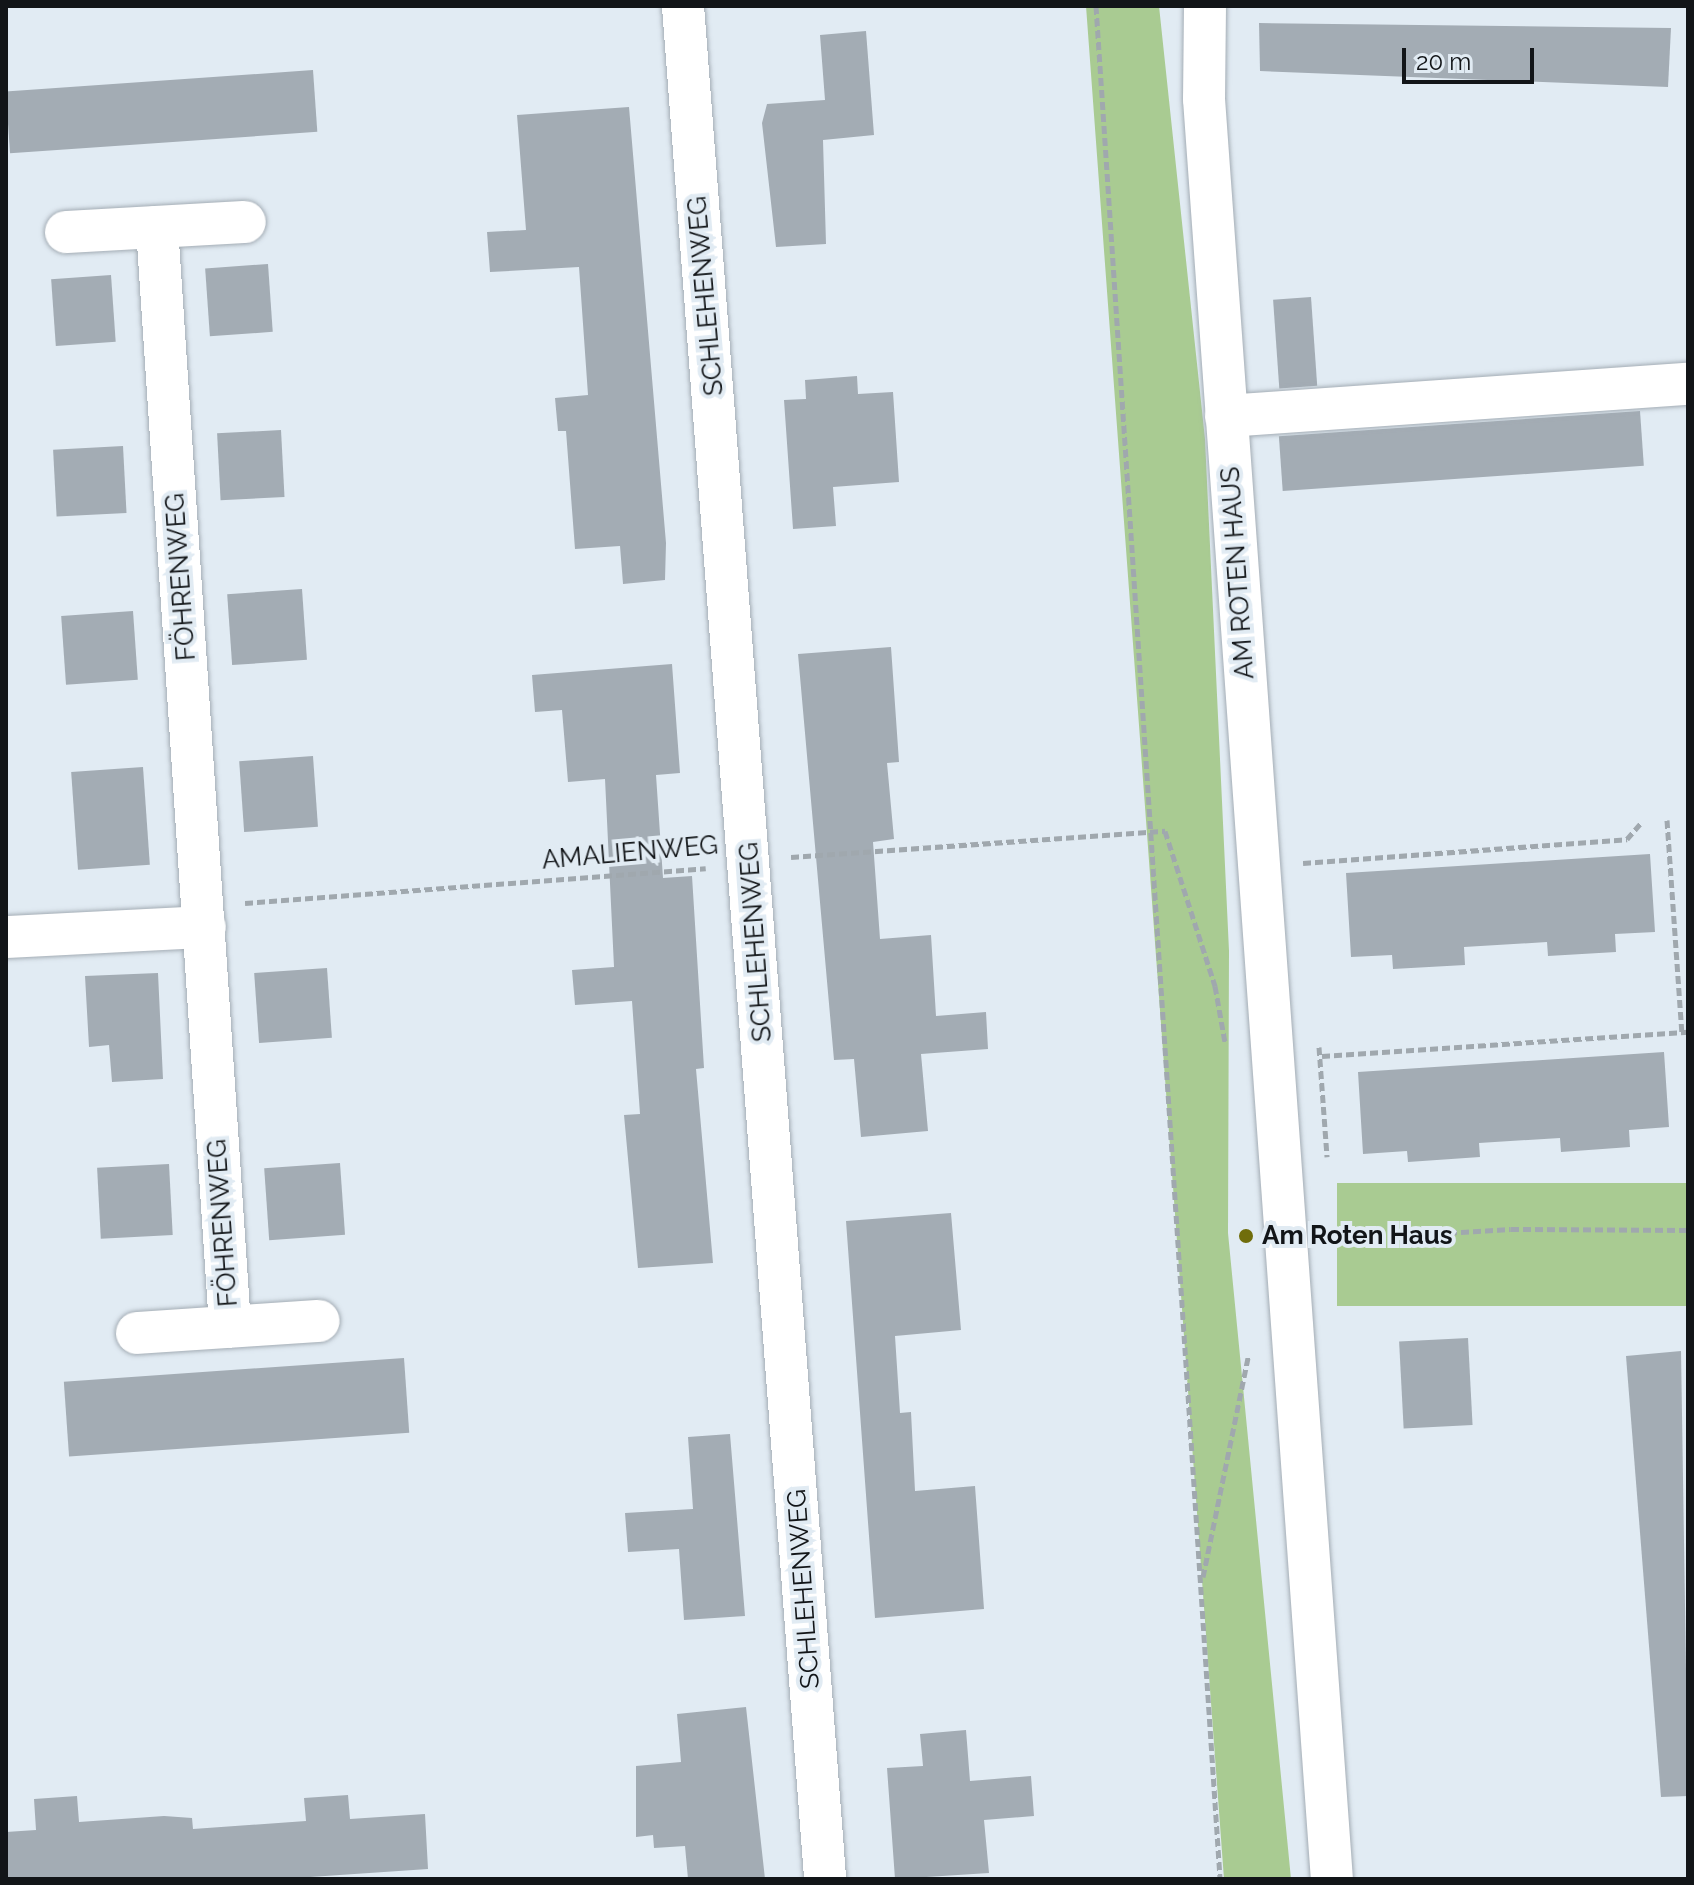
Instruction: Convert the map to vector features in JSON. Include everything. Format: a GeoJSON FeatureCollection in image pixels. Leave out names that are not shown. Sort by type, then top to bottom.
{"type":"FeatureCollection","features":[{"type":"Feature","properties":{"kind":"street","name":"SCHLEHENWEG"},"geometry":{"type":"LineString","coordinates":[[683,6],[751,862],[825,1879]]}},
{"type":"Feature","properties":{"kind":"street","name":"AM ROTEN HAUS"},"geometry":{"type":"LineString","coordinates":[[1205,6],[1226,416],[1332,1879]]}},
{"type":"Feature","properties":{"kind":"street"},"geometry":{"type":"LineString","coordinates":[[66,232],[245,222]]}},
{"type":"Feature","properties":{"kind":"street","name":"FÖHRENWEG"},"geometry":{"type":"LineString","coordinates":[[157,227],[230,1327]]}},
{"type":"Feature","properties":{"kind":"street"},"geometry":{"type":"LineString","coordinates":[[1226,416],[1688,384]]}},
{"type":"Feature","properties":{"kind":"street"},"geometry":{"type":"LineString","coordinates":[[6,937],[204,916]]}},
{"type":"Feature","properties":{"kind":"street","name":"FÖHRENWEG"},"geometry":{"type":"LineString","coordinates":[[137,1333],[319,1321]]}},
{"type":"Feature","properties":{"kind":"path"},"geometry":{"type":"LineString","coordinates":[[1096,6],[1155,831],[1159,1006],[1220,1879]]}},
{"type":"Feature","properties":{"kind":"path"},"geometry":{"type":"LineString","coordinates":[[1322,1056],[1685,1032],[1667,820]]}},
{"type":"Feature","properties":{"kind":"path"},"geometry":{"type":"LineString","coordinates":[[1287,864],[1627,839],[1642,822]]}},
{"type":"Feature","properties":{"kind":"path","name":"AMALIENWEG"},"geometry":{"type":"LineString","coordinates":[[204,916],[751,862],[1155,831]]}},
{"type":"Feature","properties":{"kind":"path"},"geometry":{"type":"LineString","coordinates":[[1155,831],[1165,831],[1194,917],[1226,1051]]}},
{"type":"Feature","properties":{"kind":"path"},"geometry":{"type":"LineString","coordinates":[[1325,1075],[1328,1166]]}},
{"type":"Feature","properties":{"kind":"path"},"geometry":{"type":"LineString","coordinates":[[1336,1239],[1511,1229],[1688,1230]]}},
{"type":"Feature","properties":{"kind":"path"},"geometry":{"type":"LineString","coordinates":[[1201,1583],[1250,1348]]}},
{"type":"Feature","properties":{"kind":"green space"},"geometry":{"type":"Polygon","coordinates":[[[1086,6],[1159,6],[1205,439],[1229,951],[1228,1233],[1291,1879],[1224,1879],[1086,6]]]}},
{"type":"Feature","properties":{"kind":"green space"},"geometry":{"type":"Polygon","coordinates":[[[1337,1183],[1688,1183],[1688,1306],[1337,1306],[1337,1183]]]}},
{"type":"Feature","properties":{"kind":"building"},"geometry":{"type":"Polygon","coordinates":[[[1259,23],[1671,28],[1668,87],[1260,71],[1259,23]]]}},
{"type":"Feature","properties":{"kind":"building"},"geometry":{"type":"Polygon","coordinates":[[[866,31],[874,135],[823,140],[826,244],[776,247],[762,123],[767,104],[825,100],[820,35],[866,31]]]}},
{"type":"Feature","properties":{"kind":"building"},"geometry":{"type":"Polygon","coordinates":[[[313,70],[317,132],[10,153],[6,91],[313,70]]]}},
{"type":"Feature","properties":{"kind":"building"},"geometry":{"type":"Polygon","coordinates":[[[629,107],[666,543],[665,580],[623,584],[620,546],[575,549],[566,431],[558,431],[555,398],[588,395],[579,267],[490,272],[487,232],[526,230],[517,115],[629,107]]]}},
{"type":"Feature","properties":{"kind":"building"},"geometry":{"type":"Polygon","coordinates":[[[268,264],[273,332],[210,336],[205,268],[268,264]]]}},
{"type":"Feature","properties":{"kind":"building"},"geometry":{"type":"Polygon","coordinates":[[[111,275],[116,342],[56,346],[51,279],[111,275]]]}},
{"type":"Feature","properties":{"kind":"building"},"geometry":{"type":"Polygon","coordinates":[[[1311,297],[1317,386],[1279,388],[1273,300],[1311,297]]]}},
{"type":"Feature","properties":{"kind":"building"},"geometry":{"type":"Polygon","coordinates":[[[857,376],[858,394],[893,392],[899,482],[833,487],[836,526],[793,529],[784,400],[806,399],[805,380],[857,376]]]}},
{"type":"Feature","properties":{"kind":"building"},"geometry":{"type":"Polygon","coordinates":[[[1640,411],[1644,466],[1283,491],[1279,436],[1640,411]]]}},
{"type":"Feature","properties":{"kind":"building"},"geometry":{"type":"Polygon","coordinates":[[[281,430],[285,497],[221,500],[217,433],[281,430]]]}},
{"type":"Feature","properties":{"kind":"building"},"geometry":{"type":"Polygon","coordinates":[[[123,446],[127,513],[57,517],[53,450],[123,446]]]}},
{"type":"Feature","properties":{"kind":"building"},"geometry":{"type":"Polygon","coordinates":[[[302,589],[307,660],[232,665],[227,594],[302,589]]]}},
{"type":"Feature","properties":{"kind":"building"},"geometry":{"type":"Polygon","coordinates":[[[133,611],[138,680],[66,685],[61,616],[133,611]]]}},
{"type":"Feature","properties":{"kind":"building"},"geometry":{"type":"Polygon","coordinates":[[[891,647],[899,762],[887,763],[894,839],[873,842],[880,939],[931,935],[936,1016],[986,1012],[988,1049],[921,1054],[928,1131],[861,1137],[854,1059],[834,1060],[798,654],[891,647]]]}},
{"type":"Feature","properties":{"kind":"building"},"geometry":{"type":"Polygon","coordinates":[[[672,664],[680,773],[656,775],[663,878],[692,876],[704,1068],[696,1069],[713,1263],[638,1268],[624,1115],[640,1114],[632,1001],[575,1005],[572,970],[614,967],[605,779],[568,782],[562,710],[535,712],[532,675],[672,664]]]}},
{"type":"Feature","properties":{"kind":"building"},"geometry":{"type":"Polygon","coordinates":[[[313,756],[318,827],[244,832],[239,761],[313,756]]]}},
{"type":"Feature","properties":{"kind":"building"},"geometry":{"type":"Polygon","coordinates":[[[143,767],[150,865],[78,870],[71,772],[143,767]]]}},
{"type":"Feature","properties":{"kind":"building"},"geometry":{"type":"Polygon","coordinates":[[[1650,854],[1655,932],[1615,934],[1616,952],[1548,956],[1547,942],[1464,947],[1465,965],[1393,969],[1392,955],[1351,957],[1346,873],[1650,854]]]}},
{"type":"Feature","properties":{"kind":"building"},"geometry":{"type":"Polygon","coordinates":[[[327,968],[332,1038],[259,1043],[254,973],[327,968]]]}},
{"type":"Feature","properties":{"kind":"building"},"geometry":{"type":"Polygon","coordinates":[[[158,973],[163,1079],[112,1082],[109,1045],[89,1047],[85,976],[158,973]]]}},
{"type":"Feature","properties":{"kind":"building"},"geometry":{"type":"Polygon","coordinates":[[[1664,1052],[1669,1127],[1629,1130],[1630,1147],[1561,1152],[1560,1138],[1479,1143],[1480,1157],[1408,1162],[1407,1151],[1363,1154],[1358,1072],[1664,1052]]]}},
{"type":"Feature","properties":{"kind":"building"},"geometry":{"type":"Polygon","coordinates":[[[340,1163],[345,1235],[269,1240],[264,1168],[340,1163]]]}},
{"type":"Feature","properties":{"kind":"building"},"geometry":{"type":"Polygon","coordinates":[[[169,1164],[173,1235],[101,1239],[97,1168],[169,1164]]]}},
{"type":"Feature","properties":{"kind":"building"},"geometry":{"type":"Polygon","coordinates":[[[951,1213],[961,1330],[895,1336],[900,1413],[911,1412],[915,1491],[975,1486],[984,1609],[875,1618],[846,1221],[951,1213]]]}},
{"type":"Feature","properties":{"kind":"building"},"geometry":{"type":"Polygon","coordinates":[[[1468,1338],[1473,1425],[1404,1428],[1399,1342],[1468,1338]]]}},
{"type":"Feature","properties":{"kind":"building"},"geometry":{"type":"Polygon","coordinates":[[[1681,1351],[1688,1796],[1661,1797],[1626,1356],[1681,1351]]]}},
{"type":"Feature","properties":{"kind":"building"},"geometry":{"type":"Polygon","coordinates":[[[404,1358],[409,1433],[69,1457],[64,1382],[404,1358]]]}},
{"type":"Feature","properties":{"kind":"building"},"geometry":{"type":"Polygon","coordinates":[[[730,1434],[745,1616],[684,1620],[679,1549],[628,1552],[625,1513],[693,1509],[688,1437],[730,1434]]]}},
{"type":"Feature","properties":{"kind":"building"},"geometry":{"type":"Polygon","coordinates":[[[746,1707],[765,1879],[688,1879],[685,1846],[654,1848],[653,1835],[636,1837],[636,1766],[681,1762],[677,1714],[746,1707]]]}},
{"type":"Feature","properties":{"kind":"building"},"geometry":{"type":"Polygon","coordinates":[[[966,1730],[970,1781],[1031,1776],[1034,1816],[984,1820],[989,1873],[895,1879],[887,1768],[923,1766],[920,1734],[966,1730]]]}},
{"type":"Feature","properties":{"kind":"building"},"geometry":{"type":"Polygon","coordinates":[[[348,1795],[350,1819],[425,1814],[428,1869],[281,1879],[6,1879],[6,1832],[36,1830],[34,1799],[77,1796],[79,1822],[164,1816],[192,1818],[193,1829],[306,1821],[304,1798],[348,1795]]]}},
{"type":"Feature","properties":{"kind":"place","name":"Am Roten Haus"},"geometry":{"type":"Point","coordinates":[1246,1236]}}]}
